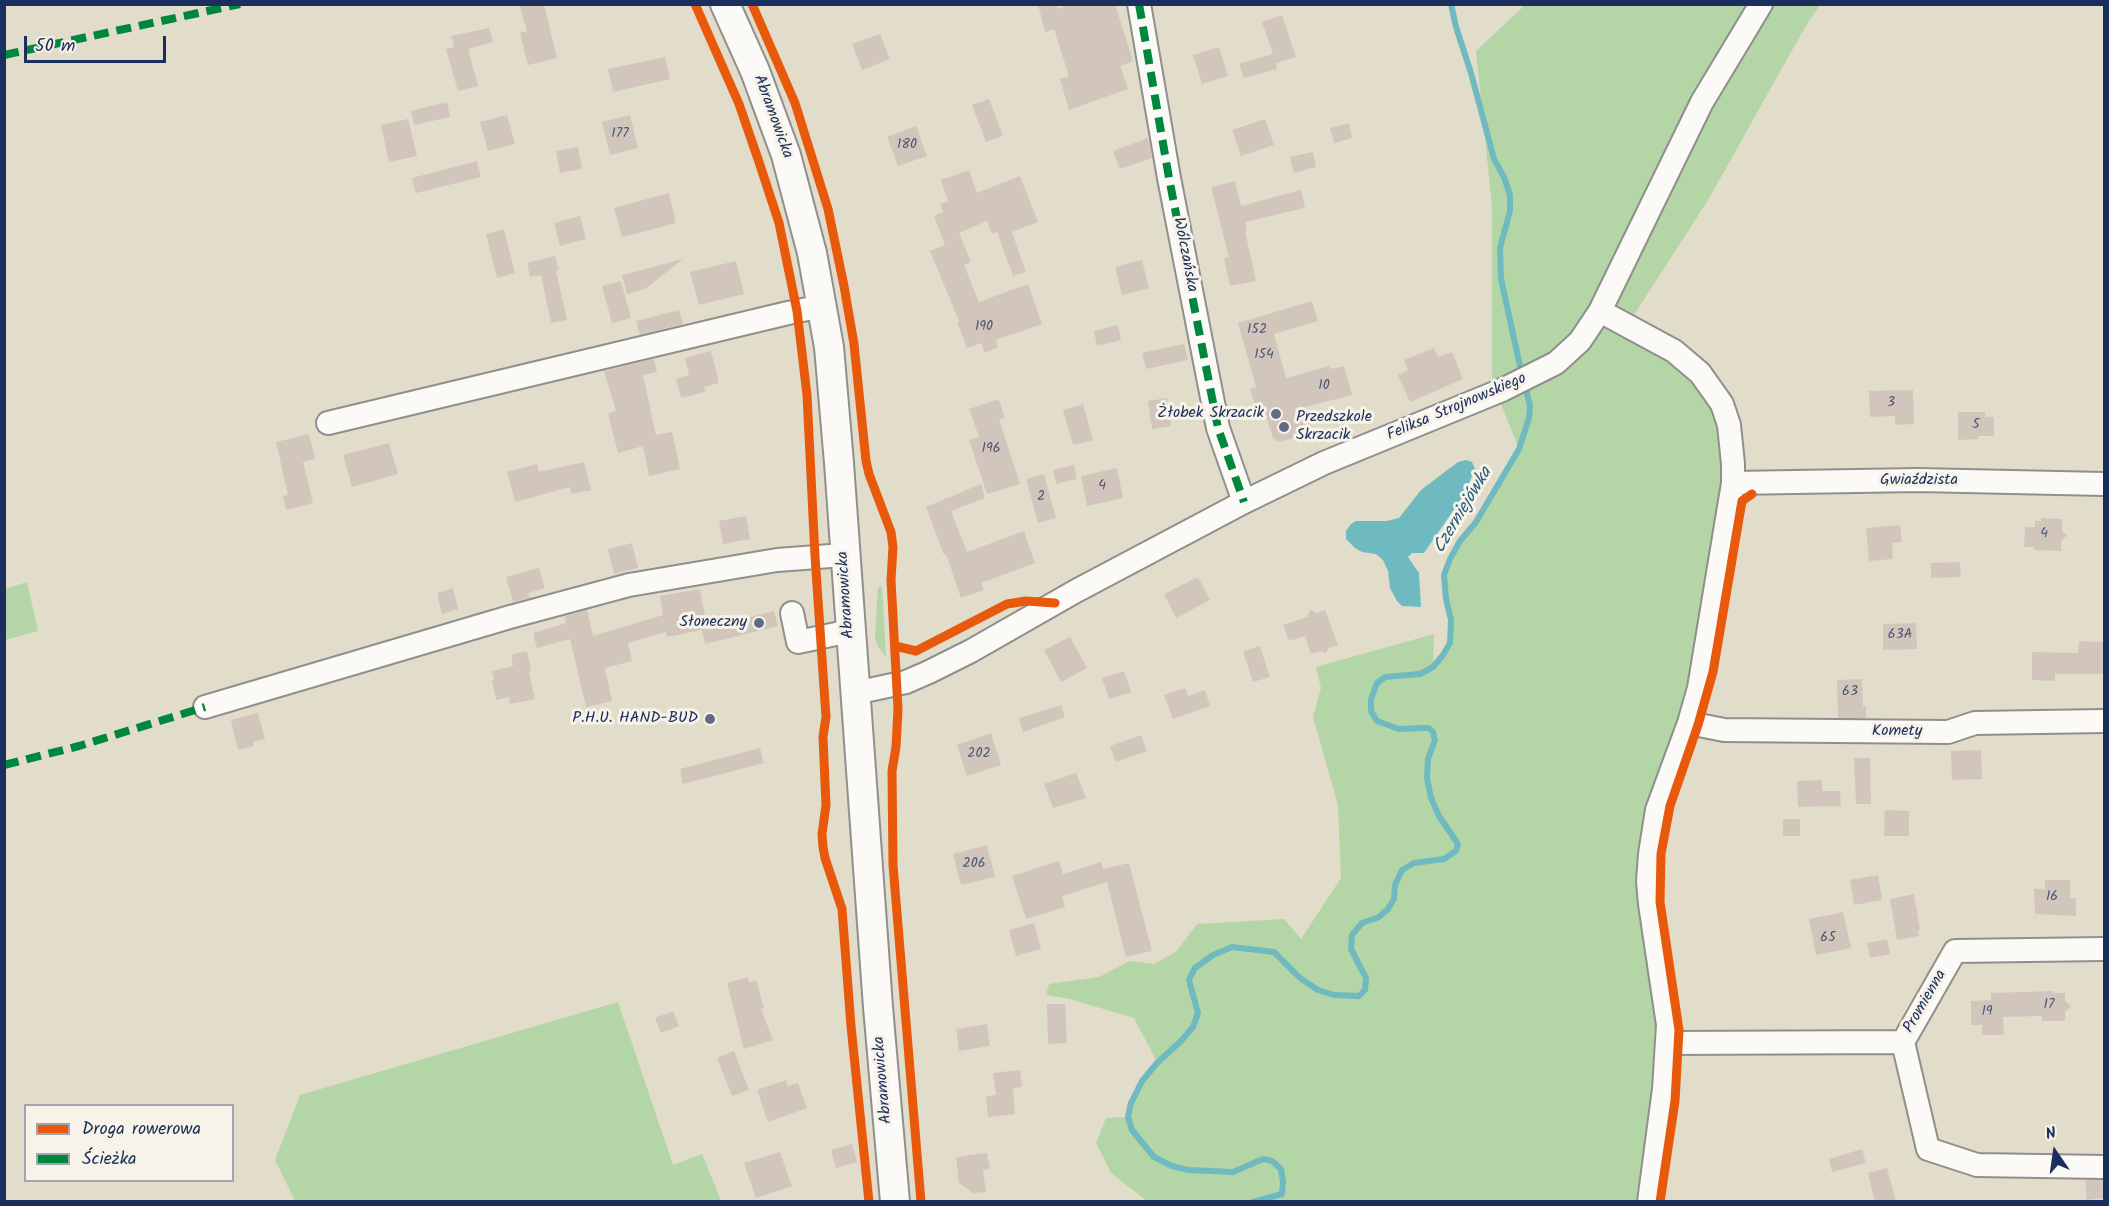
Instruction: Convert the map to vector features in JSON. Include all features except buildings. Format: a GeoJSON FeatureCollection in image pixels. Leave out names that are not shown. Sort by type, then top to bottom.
{"type":"FeatureCollection","features":[{"type":"Feature","properties":{"kind":"main road","name":"Abramowicka"},"geometry":{"type":"LineString","coordinates":[[725,4],[755,71],[786,155],[806,227],[822,306],[834,395],[844,555],[895,1202]]}},
{"type":"Feature","properties":{"kind":"street","name":"Wólczańska"},"geometry":{"type":"LineString","coordinates":[[1139,4],[1169,178],[1218,428],[1244,502]]}},
{"type":"Feature","properties":{"kind":"street","name":"Feliksa Strojnowskiego"},"geometry":{"type":"LineString","coordinates":[[855,693],[906,682],[929,672],[1244,502],[1324,463],[1502,390],[1543,371],[1572,350],[1588,331],[1600,310],[1702,102],[1761,4]]}},
{"type":"Feature","properties":{"kind":"street"},"geometry":{"type":"LineString","coordinates":[[328,423],[822,306]]}},
{"type":"Feature","properties":{"kind":"street"},"geometry":{"type":"LineString","coordinates":[[1600,310],[1674,351],[1700,373],[1709,384],[1722,404],[1729,425],[1733,483],[1699,688],[1689,723],[1657,810],[1650,854],[1648,881],[1650,904],[1666,1001],[1668,1043],[1648,1202]]}},
{"type":"Feature","properties":{"kind":"street","name":"Gwiaździsta"},"geometry":{"type":"LineString","coordinates":[[1733,483],[1918,480],[2104,484]]}},
{"type":"Feature","properties":{"kind":"street"},"geometry":{"type":"LineString","coordinates":[[205,707],[510,617],[629,585],[777,560],[844,555]]}},
{"type":"Feature","properties":{"kind":"street"},"geometry":{"type":"LineString","coordinates":[[792,613],[798,642],[850,631]]}},
{"type":"Feature","properties":{"kind":"street","name":"Komety"},"geometry":{"type":"LineString","coordinates":[[1689,723],[1724,730],[1948,732],[1976,723],[2104,721]]}},
{"type":"Feature","properties":{"kind":"street","name":"Promienna"},"geometry":{"type":"LineString","coordinates":[[1668,1043],[1903,1042],[1955,951],[2104,949]]}},
{"type":"Feature","properties":{"kind":"street"},"geometry":{"type":"LineString","coordinates":[[1903,1042],[1928,1149],[1977,1165],[2104,1167]]}},
{"type":"Feature","properties":{"kind":"green space"},"geometry":{"type":"Polygon","coordinates":[[[1525,5],[1820,5],[1808,22],[1708,200],[1621,335],[1631,338],[1657,354],[1689,379],[1702,395],[1719,431],[1723,467],[1721,494],[1697,626],[1690,684],[1651,795],[1644,825],[1658,1051],[1640,1201],[1147,1201],[1111,1173],[1096,1143],[1106,1118],[1128,1117],[1131,1103],[1142,1081],[1157,1062],[1134,1018],[1070,999],[1046,995],[1049,984],[1099,977],[1130,961],[1154,964],[1177,951],[1197,924],[1284,919],[1301,939],[1341,878],[1338,805],[1313,717],[1321,688],[1316,667],[1434,634],[1433,666],[1443,655],[1450,643],[1451,620],[1444,575],[1460,541],[1476,522],[1519,449],[1501,404],[1556,377],[1538,359],[1492,380],[1492,206],[1476,51],[1525,5]]]}},
{"type":"Feature","properties":{"kind":"green space"},"geometry":{"type":"Polygon","coordinates":[[[27,582],[38,631],[5,640],[5,589],[27,582]]]}},
{"type":"Feature","properties":{"kind":"green space"},"geometry":{"type":"Polygon","coordinates":[[[882,586],[886,657],[878,647],[875,637],[878,588],[882,586]]]}},
{"type":"Feature","properties":{"kind":"green space"},"geometry":{"type":"Polygon","coordinates":[[[618,1002],[673,1165],[702,1154],[721,1201],[295,1201],[275,1160],[300,1095],[618,1002]]]}},
{"type":"Feature","properties":{"kind":"water"},"geometry":{"type":"Polygon","coordinates":[[[1466,460],[1472,462],[1475,469],[1464,495],[1424,553],[1412,553],[1408,557],[1419,573],[1421,607],[1402,606],[1390,588],[1388,571],[1383,560],[1376,554],[1362,552],[1355,548],[1346,539],[1346,531],[1356,521],[1387,521],[1399,518],[1421,490],[1458,462],[1466,460]]]}},
{"type":"Feature","properties":{"kind":"waterway","name":"Czerniejówka"},"geometry":{"type":"LineString","coordinates":[[1451,4],[1494,159],[1504,177],[1510,195],[1510,211],[1500,248],[1501,279],[1522,375]]}},
{"type":"Feature","properties":{"kind":"waterway","name":"Czerniejówka"},"geometry":{"type":"LineString","coordinates":[[1253,1202],[1282,1194],[1281,1169],[1272,1161],[1263,1159],[1233,1172],[1188,1170],[1172,1166],[1154,1157],[1132,1130],[1128,1117],[1131,1103],[1142,1081],[1193,1027],[1198,1013],[1189,980],[1195,968],[1213,955],[1232,947],[1274,952],[1300,978],[1318,990],[1334,995],[1359,996],[1365,990],[1366,978],[1351,949],[1352,935],[1362,923],[1379,917],[1388,909],[1394,899],[1395,885],[1402,870],[1414,863],[1444,859],[1456,851],[1458,844],[1439,816],[1431,798],[1427,778],[1428,759],[1435,740],[1433,732],[1429,728],[1399,729],[1377,721],[1371,711],[1371,699],[1377,683],[1385,677],[1420,674],[1433,667],[1450,643],[1451,620],[1444,575],[1460,541],[1476,522],[1519,449],[1529,418],[1530,406],[1525,385]]}},
{"type":"Feature","properties":{"kind":"marked path"},"geometry":{"type":"LineString","coordinates":[[4,55],[240,4]]}},
{"type":"Feature","properties":{"kind":"marked path"},"geometry":{"type":"LineString","coordinates":[[1139,4],[1169,178],[1218,428],[1244,502]]}},
{"type":"Feature","properties":{"kind":"marked path"},"geometry":{"type":"LineString","coordinates":[[4,765],[79,746],[205,707]]}},
{"type":"Feature","properties":{"kind":"cycle path"},"geometry":{"type":"LineString","coordinates":[[695,4],[739,104],[759,162],[779,223],[797,311],[807,395],[826,717],[823,737],[826,805],[822,834],[823,847],[842,909],[869,1202]]}},
{"type":"Feature","properties":{"kind":"cycle path"},"geometry":{"type":"LineString","coordinates":[[752,4],[795,103],[828,209],[854,344],[866,461],[891,532],[893,547],[891,580],[898,709],[892,771],[893,865],[921,1202]]}},
{"type":"Feature","properties":{"kind":"cycle path"},"geometry":{"type":"LineString","coordinates":[[1660,1202],[1675,1101],[1679,1030],[1660,902],[1661,854],[1670,806],[1698,725],[1713,672],[1742,501],[1752,494]]}},
{"type":"Feature","properties":{"kind":"cycle path"},"geometry":{"type":"LineString","coordinates":[[895,646],[916,651],[1007,604],[1026,601],[1055,603]]}},
{"type":"Feature","properties":{"kind":"place","name":"Żłobek Skrzacik"},"geometry":{"type":"Point","coordinates":[1276,414]}},
{"type":"Feature","properties":{"kind":"place","name":"Przedszkole Skrzacik"},"geometry":{"type":"Point","coordinates":[1284,427]}},
{"type":"Feature","properties":{"kind":"place","name":"Słoneczny"},"geometry":{"type":"Point","coordinates":[759,623]}},
{"type":"Feature","properties":{"kind":"place","name":"P.H.U. HAND-BUD"},"geometry":{"type":"Point","coordinates":[710,719]}}]}
